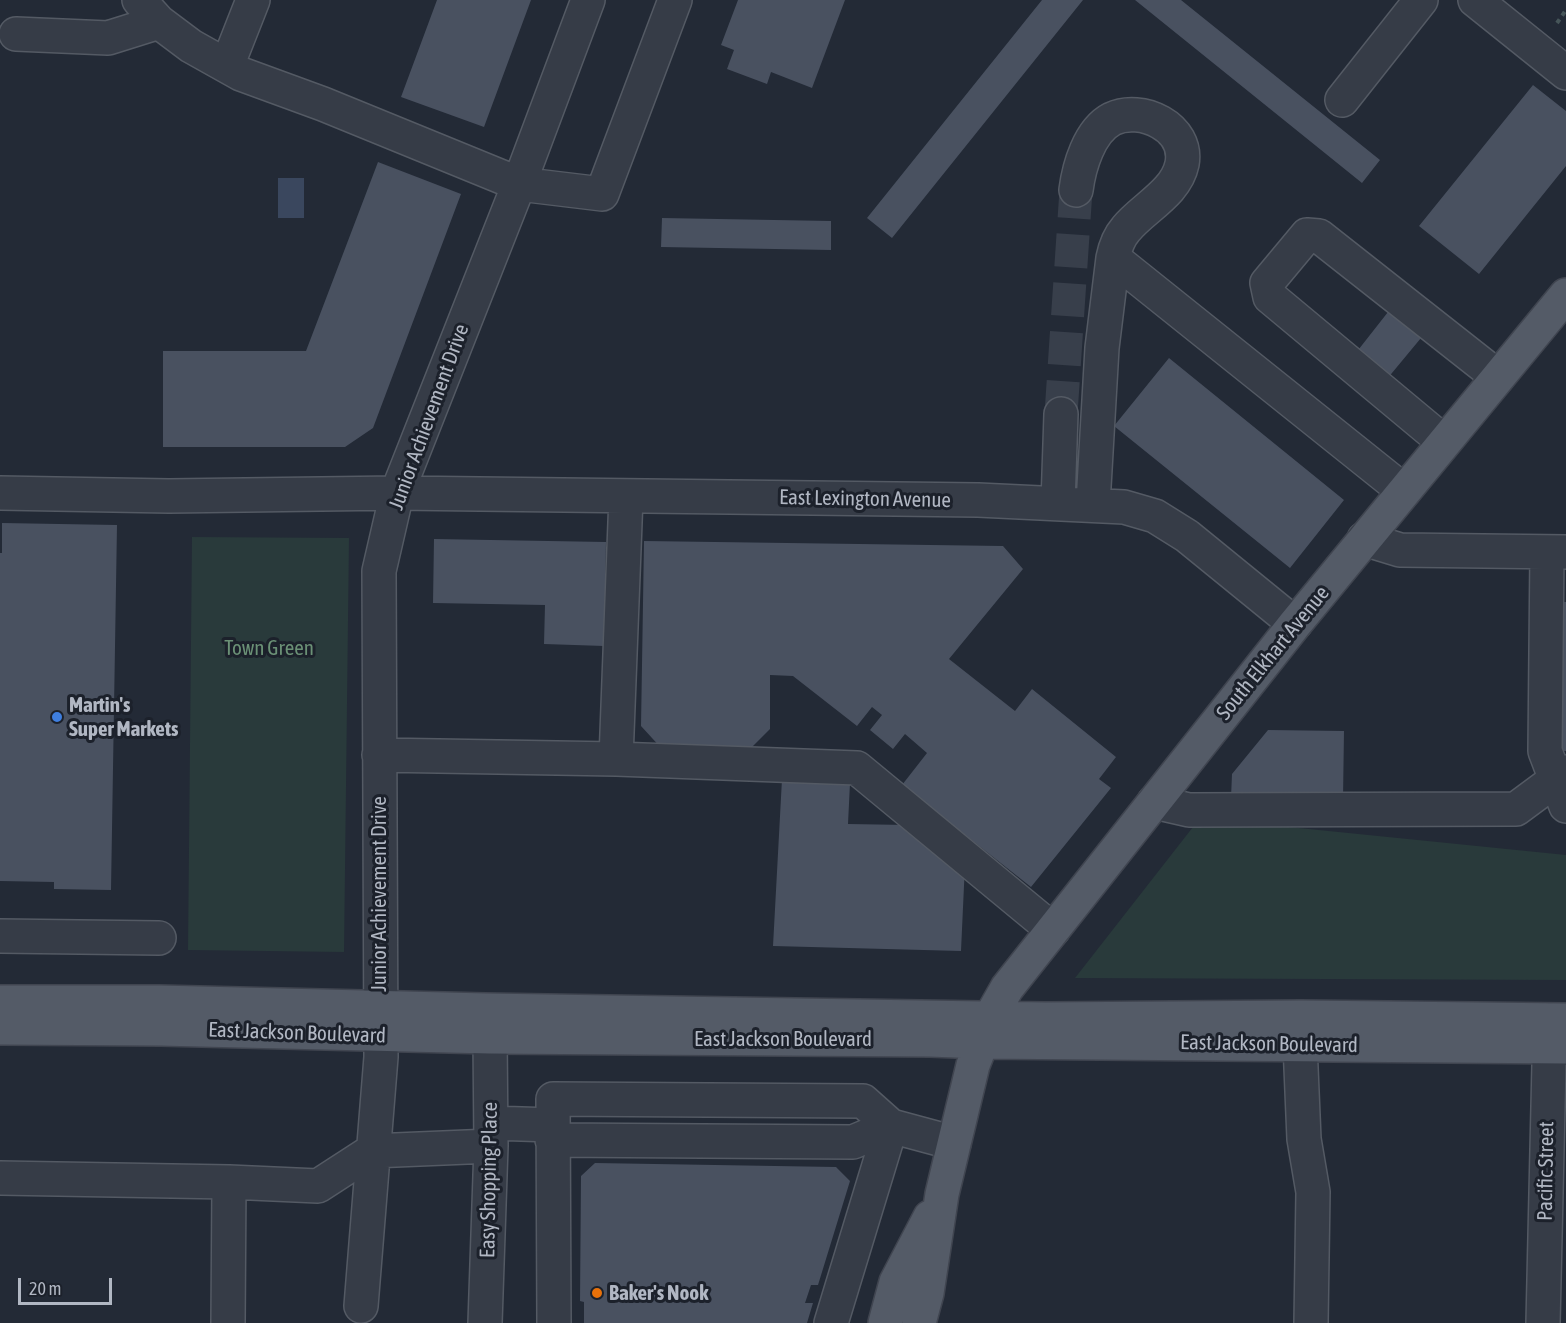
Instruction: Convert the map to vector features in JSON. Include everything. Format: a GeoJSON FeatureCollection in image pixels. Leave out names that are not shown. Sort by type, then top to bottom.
{"type":"FeatureCollection","features":[{"type":"Feature","properties":{"kind":"main road","name":"South Elkhart Avenue"},"geometry":{"type":"LineString","coordinates":[[942,1194],[973,1065],[986,1030],[1007,988],[1295,624],[1566,295]]}},
{"type":"Feature","properties":{"kind":"main road","name":"East Jackson Boulevard"},"geometry":{"type":"LineString","coordinates":[[0,1002],[159,1002],[380,1021],[490,1037],[930,1040],[986,1030],[1301,1017],[1558,1033]]}},
{"type":"Feature","properties":{"kind":"main road","name":"East Jackson Boulevard"},"geometry":{"type":"LineString","coordinates":[[0,1028],[160,1029],[380,1021],[986,1030],[1300,1044],[1558,1033]]}},
{"type":"Feature","properties":{"kind":"main road"},"geometry":{"type":"LineString","coordinates":[[885,1323],[896,1282],[942,1194]]}},
{"type":"Feature","properties":{"kind":"main road"},"geometry":{"type":"LineString","coordinates":[[919,1323],[927,1293],[942,1194]]}},
{"type":"Feature","properties":{"kind":"street"},"geometry":{"type":"LineString","coordinates":[[227,66],[253,0]]}},
{"type":"Feature","properties":{"kind":"street","name":"Junior Achievement Drive"},"geometry":{"type":"LineString","coordinates":[[361,1306],[381,1057],[379,571],[397,493],[519,184],[588,0]]}},
{"type":"Feature","properties":{"kind":"street"},"geometry":{"type":"LineString","coordinates":[[16,34],[108,38],[149,11],[191,46],[241,74],[323,104],[519,184],[603,194],[675,0]]}},
{"type":"Feature","properties":{"kind":"street"},"geometry":{"type":"LineString","coordinates":[[1342,100],[1421,0]]}},
{"type":"Feature","properties":{"kind":"street"},"geometry":{"type":"LineString","coordinates":[[1475,0],[1566,73]]}},
{"type":"Feature","properties":{"kind":"street"},"geometry":{"type":"LineString","coordinates":[[1076,190],[1078,174],[1089,146],[1098,131],[1110,120],[1127,114],[1144,116],[1168,125],[1182,148],[1182,164],[1173,182],[1125,230],[1116,245],[1102,348],[1093,504]]}},
{"type":"Feature","properties":{"kind":"street"},"geometry":{"type":"LineString","coordinates":[[1444,442],[1270,297],[1267,283],[1307,235],[1318,236],[1498,376]]}},
{"type":"Feature","properties":{"kind":"street"},"geometry":{"type":"LineString","coordinates":[[1113,258],[1404,491]]}},
{"type":"Feature","properties":{"kind":"street"},"geometry":{"type":"LineString","coordinates":[[1058,503],[1061,414]]}},
{"type":"Feature","properties":{"kind":"street","name":"East Lexington Avenue"},"geometry":{"type":"LineString","coordinates":[[0,494],[169,496],[397,493],[978,500],[1124,507],[1155,516],[1187,536],[1295,624]]}},
{"type":"Feature","properties":{"kind":"street"},"geometry":{"type":"LineString","coordinates":[[616,759],[626,496]]}},
{"type":"Feature","properties":{"kind":"street"},"geometry":{"type":"LineString","coordinates":[[1154,802],[1189,810],[1516,809],[1563,786],[1545,751],[1557,552],[1400,550],[1364,539]]}},
{"type":"Feature","properties":{"kind":"street"},"geometry":{"type":"LineString","coordinates":[[379,755],[616,759],[857,768],[1053,930]]}},
{"type":"Feature","properties":{"kind":"street"},"geometry":{"type":"LineString","coordinates":[[0,936],[159,938]]}},
{"type":"Feature","properties":{"kind":"street","name":"Pacific Street"},"geometry":{"type":"LineString","coordinates":[[1543,1323],[1558,1033]]}},
{"type":"Feature","properties":{"kind":"street","name":"Easy Shopping Place"},"geometry":{"type":"LineString","coordinates":[[485,1323],[491,1135],[490,1037]]}},
{"type":"Feature","properties":{"kind":"street"},"geometry":{"type":"LineString","coordinates":[[1300,1044],[1304,1139],[1313,1192],[1311,1323]]}},
{"type":"Feature","properties":{"kind":"street"},"geometry":{"type":"LineString","coordinates":[[0,1178],[318,1186],[372,1151],[491,1135],[552,1132],[853,1142],[891,1126],[954,1143]]}},
{"type":"Feature","properties":{"kind":"street"},"geometry":{"type":"LineString","coordinates":[[831,1323],[891,1126]]}},
{"type":"Feature","properties":{"kind":"street"},"geometry":{"type":"LineString","coordinates":[[552,1132],[554,1323]]}},
{"type":"Feature","properties":{"kind":"street"},"geometry":{"type":"LineString","coordinates":[[228,1323],[229,1182]]}},
{"type":"Feature","properties":{"kind":"path"},"geometry":{"type":"LineString","coordinates":[[1561,26],[1556,22],[1566,10]]}},
{"type":"Feature","properties":{"kind":"green space","name":"Town Green"},"geometry":{"type":"Polygon","coordinates":[[[192,537],[349,538],[344,952],[188,950],[192,537]]]}},
{"type":"Feature","properties":{"kind":"green space"},"geometry":{"type":"Polygon","coordinates":[[[1200,818],[1566,855],[1566,980],[1075,978],[1200,818]]]}},
{"type":"Feature","properties":{"kind":"water"},"geometry":{"type":"Polygon","coordinates":[[[278,178],[304,178],[304,218],[278,218],[278,178]]]}},
{"type":"Feature","properties":{"kind":"building"},"geometry":{"type":"Polygon","coordinates":[[[437,0],[531,0],[484,127],[401,97],[437,0]]]}},
{"type":"Feature","properties":{"kind":"building"},"geometry":{"type":"Polygon","coordinates":[[[738,0],[845,0],[812,88],[771,72],[767,84],[727,69],[734,50],[721,45],[738,0]]]}},
{"type":"Feature","properties":{"kind":"building"},"geometry":{"type":"Polygon","coordinates":[[[1042,0],[1083,0],[892,238],[867,218],[1042,0]]]}},
{"type":"Feature","properties":{"kind":"building"},"geometry":{"type":"Polygon","coordinates":[[[1135,0],[1181,0],[1380,160],[1362,183],[1135,0]]]}},
{"type":"Feature","properties":{"kind":"building"},"geometry":{"type":"Polygon","coordinates":[[[1533,85],[1566,111],[1566,166],[1479,274],[1419,226],[1533,85]]]}},
{"type":"Feature","properties":{"kind":"building"},"geometry":{"type":"Polygon","coordinates":[[[378,162],[461,194],[373,428],[345,447],[163,447],[163,351],[306,351],[378,162]]]}},
{"type":"Feature","properties":{"kind":"building"},"geometry":{"type":"Polygon","coordinates":[[[662,218],[831,221],[831,250],[661,247],[662,218]]]}},
{"type":"Feature","properties":{"kind":"building"},"geometry":{"type":"Polygon","coordinates":[[[1388,312],[1421,338],[1387,379],[1355,354],[1388,312]]]}},
{"type":"Feature","properties":{"kind":"building"},"geometry":{"type":"Polygon","coordinates":[[[1169,358],[1344,500],[1290,568],[1114,426],[1169,358]]]}},
{"type":"Feature","properties":{"kind":"building","name":"Martin's Super Markets"},"geometry":{"type":"Polygon","coordinates":[[[2,523],[117,525],[111,890],[54,889],[54,882],[0,881],[0,553],[2,553],[2,523]]]}},
{"type":"Feature","properties":{"kind":"building"},"geometry":{"type":"Polygon","coordinates":[[[434,539],[606,542],[604,646],[544,644],[545,605],[433,603],[434,539]]]}},
{"type":"Feature","properties":{"kind":"building"},"geometry":{"type":"Polygon","coordinates":[[[644,541],[1003,546],[1023,569],[949,659],[1015,711],[1032,689],[1116,757],[1099,779],[1111,788],[1031,887],[902,785],[927,753],[905,734],[893,749],[870,730],[882,715],[872,707],[857,726],[793,676],[770,675],[770,729],[746,753],[663,750],[641,726],[644,541]]]}},
{"type":"Feature","properties":{"kind":"building"},"geometry":{"type":"Polygon","coordinates":[[[1561,602],[1566,602],[1566,751],[1561,751],[1561,602]]]}},
{"type":"Feature","properties":{"kind":"building"},"geometry":{"type":"Polygon","coordinates":[[[1268,730],[1344,731],[1343,799],[1231,798],[1232,774],[1268,730]]]}},
{"type":"Feature","properties":{"kind":"building"},"geometry":{"type":"Polygon","coordinates":[[[782,779],[850,783],[848,824],[907,825],[965,864],[961,951],[773,946],[782,779]]]}},
{"type":"Feature","properties":{"kind":"building"},"geometry":{"type":"Polygon","coordinates":[[[595,1163],[836,1167],[850,1181],[818,1285],[811,1285],[805,1303],[813,1303],[807,1323],[584,1323],[584,1302],[580,1301],[581,1176],[595,1163]]]}},
{"type":"Feature","properties":{"kind":"tunnel"},"geometry":{"type":"LineString","coordinates":[[1061,414],[1076,190]]}},
{"type":"Feature","properties":{"kind":"place","name":"Martin's Super Markets"},"geometry":{"type":"Point","coordinates":[57,717]}},
{"type":"Feature","properties":{"kind":"place","name":"Baker's Nook"},"geometry":{"type":"Point","coordinates":[597,1293]}}]}
